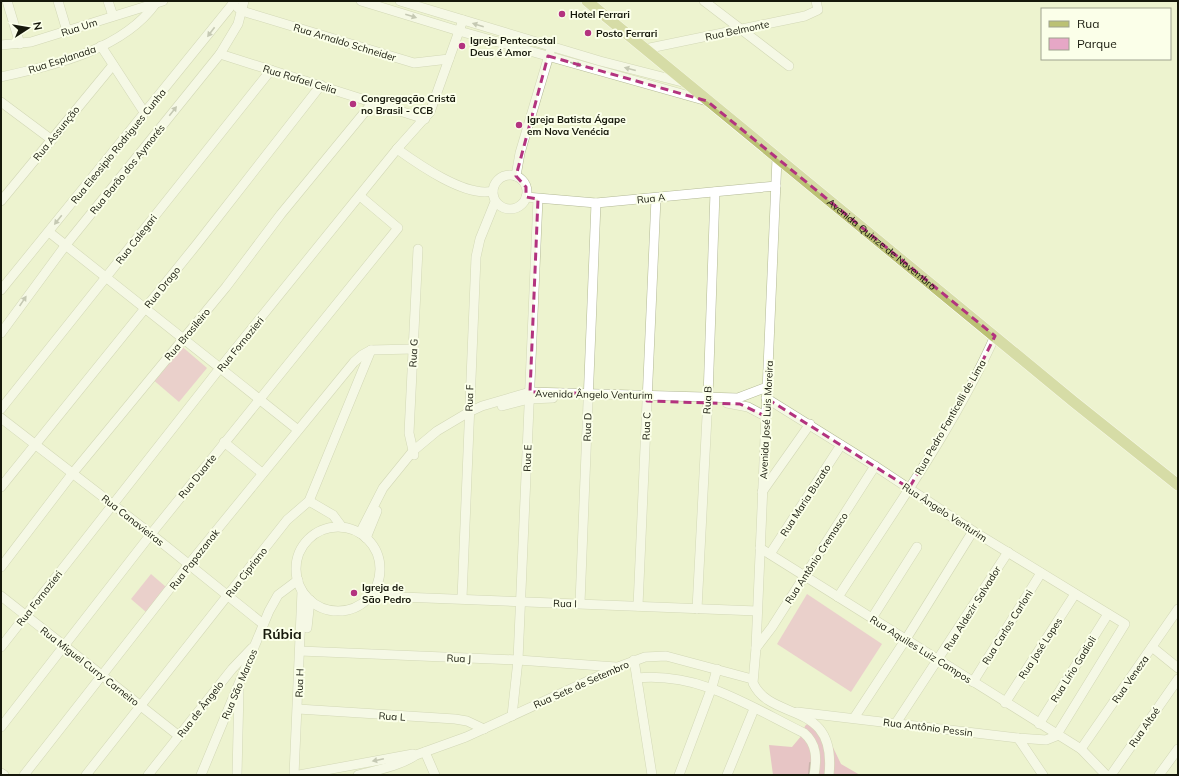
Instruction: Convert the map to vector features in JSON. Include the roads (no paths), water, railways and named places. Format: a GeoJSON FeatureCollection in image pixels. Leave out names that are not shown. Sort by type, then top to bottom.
{"type":"FeatureCollection","features":[{"type":"Feature","properties":{"kind":"main road","name":"Avenida Quinze de Novembro"},"geometry":{"type":"LineString","coordinates":[[586,1],[1178,486]]}},
{"type":"Feature","properties":{"kind":"street"},"geometry":{"type":"LineString","coordinates":[[7,1],[20,44]]}},
{"type":"Feature","properties":{"kind":"street"},"geometry":{"type":"LineString","coordinates":[[58,1],[67,32]]}},
{"type":"Feature","properties":{"kind":"street"},"geometry":{"type":"LineString","coordinates":[[108,1],[113,16]]}},
{"type":"Feature","properties":{"kind":"street","name":"Rua Barão dos Aymorés"},"geometry":{"type":"LineString","coordinates":[[1,333],[4,321],[220,54],[230,40],[242,11],[244,1]]}},
{"type":"Feature","properties":{"kind":"street"},"geometry":{"type":"LineString","coordinates":[[361,1],[459,31],[707,101]]}},
{"type":"Feature","properties":{"kind":"street"},"geometry":{"type":"LineString","coordinates":[[397,12],[401,1],[551,47],[686,83]]}},
{"type":"Feature","properties":{"kind":"street"},"geometry":{"type":"LineString","coordinates":[[704,1],[740,30],[790,66]]}},
{"type":"Feature","properties":{"kind":"street","name":"Rua Belmonte"},"geometry":{"type":"LineString","coordinates":[[645,49],[812,14],[818,10],[816,1]]}},
{"type":"Feature","properties":{"kind":"street","name":"Rua Um"},"geometry":{"type":"LineString","coordinates":[[1,45],[20,44],[67,32],[138,8],[161,2]]}},
{"type":"Feature","properties":{"kind":"street","name":"Rua Esplanada"},"geometry":{"type":"LineString","coordinates":[[1,77],[52,63],[101,46],[143,19],[161,2]]}},
{"type":"Feature","properties":{"kind":"street"},"geometry":{"type":"LineString","coordinates":[[234,2],[242,11]]}},
{"type":"Feature","properties":{"kind":"street","name":"Rua Eleosipio Rodrigues Cunha"},"geometry":{"type":"LineString","coordinates":[[1,290],[234,2]]}},
{"type":"Feature","properties":{"kind":"street"},"geometry":{"type":"LineString","coordinates":[[138,8],[143,19]]}},
{"type":"Feature","properties":{"kind":"street","name":"Rua Arnaldo Schneider"},"geometry":{"type":"LineString","coordinates":[[242,11],[414,63],[449,59]]}},
{"type":"Feature","properties":{"kind":"street","name":"Rua Fornazieri"},"geometry":{"type":"LineString","coordinates":[[1,647],[220,368],[397,149],[425,119],[433,106],[463,20]]}},
{"type":"Feature","properties":{"kind":"street"},"geometry":{"type":"LineString","coordinates":[[101,46],[144,112]]}},
{"type":"Feature","properties":{"kind":"street"},"geometry":{"type":"LineString","coordinates":[[516,176],[520,153],[551,47]]}},
{"type":"Feature","properties":{"kind":"street","name":"Rua Rafael Celia"},"geometry":{"type":"LineString","coordinates":[[220,54],[425,119]]}},
{"type":"Feature","properties":{"kind":"street","name":"Rua Assunção"},"geometry":{"type":"LineString","coordinates":[[1,201],[113,65]]}},
{"type":"Feature","properties":{"kind":"street","name":"Rua Calegari"},"geometry":{"type":"LineString","coordinates":[[1,409],[271,70]]}},
{"type":"Feature","properties":{"kind":"street","name":"Rua Drago"},"geometry":{"type":"LineString","coordinates":[[1,487],[321,85]]}},
{"type":"Feature","properties":{"kind":"street","name":"Rua Brasileiro"},"geometry":{"type":"LineString","coordinates":[[1,566],[72,474],[373,102]]}},
{"type":"Feature","properties":{"kind":"street"},"geometry":{"type":"LineString","coordinates":[[2,104],[52,140]]}},
{"type":"Feature","properties":{"kind":"street"},"geometry":{"type":"LineString","coordinates":[[397,149],[427,170],[449,181],[473,190],[486,192],[493,191]]}},
{"type":"Feature","properties":{"kind":"street","name":"Avenida José Luis Moreira"},"geometry":{"type":"LineString","coordinates":[[752,681],[756,648],[777,158]]}},
{"type":"Feature","properties":{"kind":"street"},"geometry":{"type":"LineString","coordinates":[[516,176],[526,187],[526,198],[520,206],[510,210],[499,206],[495,202],[493,191],[495,185],[503,177],[516,176]]}},
{"type":"Feature","properties":{"kind":"street","name":"Rua A"},"geometry":{"type":"LineString","coordinates":[[526,198],[596,203],[776,186]]}},
{"type":"Feature","properties":{"kind":"street","name":"Rua B"},"geometry":{"type":"LineString","coordinates":[[697,609],[715,192]]}},
{"type":"Feature","properties":{"kind":"street","name":"Rua Duarte"},"geometry":{"type":"LineString","coordinates":[[1,727],[224,442],[398,228],[360,196]]}},
{"type":"Feature","properties":{"kind":"street","name":"Rua C"},"geometry":{"type":"LineString","coordinates":[[638,606],[656,198]]}},
{"type":"Feature","properties":{"kind":"street","name":"Rua E"},"geometry":{"type":"LineString","coordinates":[[512,716],[518,660],[538,199]]}},
{"type":"Feature","properties":{"kind":"street","name":"Rua F"},"geometry":{"type":"LineString","coordinates":[[462,598],[476,257],[480,239],[495,202]]}},
{"type":"Feature","properties":{"kind":"street","name":"Rua D"},"geometry":{"type":"LineString","coordinates":[[580,603],[596,203]]}},
{"type":"Feature","properties":{"kind":"street"},"geometry":{"type":"LineString","coordinates":[[48,232],[298,430]]}},
{"type":"Feature","properties":{"kind":"street","name":"Rua G"},"geometry":{"type":"LineString","coordinates":[[413,454],[409,434],[418,249]]}},
{"type":"Feature","properties":{"kind":"street","name":"Rua Pedro Fanticelli de Lima"},"geometry":{"type":"LineString","coordinates":[[838,597],[908,488],[970,386],[995,336]]}},
{"type":"Feature","properties":{"kind":"street"},"geometry":{"type":"LineString","coordinates":[[371,350],[413,349]]}},
{"type":"Feature","properties":{"kind":"street","name":"Rua Papazanak"},"geometry":{"type":"LineString","coordinates":[[24,775],[262,473],[354,362],[371,350]]}},
{"type":"Feature","properties":{"kind":"street","name":"Rua Cipriano"},"geometry":{"type":"LineString","coordinates":[[86,775],[287,520],[309,500],[371,350]]}},
{"type":"Feature","properties":{"kind":"street","name":"Avenida Ângelo Venturim"},"geometry":{"type":"LineString","coordinates":[[707,400],[738,398],[767,387]]}},
{"type":"Feature","properties":{"kind":"street","name":"Avenida Ângelo Venturim"},"geometry":{"type":"LineString","coordinates":[[363,535],[384,488],[413,454],[437,431],[500,400],[530,396],[589,395],[707,400],[740,404],[765,416]]}},
{"type":"Feature","properties":{"kind":"street","name":"Rua Ângelo Venturim"},"geometry":{"type":"LineString","coordinates":[[766,398],[810,424],[973,531],[1125,624],[1057,734]]}},
{"type":"Feature","properties":{"kind":"street","name":"Rua Canavieiras"},"geometry":{"type":"LineString","coordinates":[[1,418],[151,534],[263,624]]}},
{"type":"Feature","properties":{"kind":"street"},"geometry":{"type":"LineString","coordinates":[[762,492],[810,424]]}},
{"type":"Feature","properties":{"kind":"street"},"geometry":{"type":"LineString","coordinates":[[224,442],[262,473]]}},
{"type":"Feature","properties":{"kind":"street","name":"Rua Maria Buzato"},"geometry":{"type":"LineString","coordinates":[[770,554],[841,445]]}},
{"type":"Feature","properties":{"kind":"street","name":"Rua Antônio Cremasco"},"geometry":{"type":"LineString","coordinates":[[756,648],[772,627],[875,466]]}},
{"type":"Feature","properties":{"kind":"street"},"geometry":{"type":"LineString","coordinates":[[309,500],[334,515],[342,527]]}},
{"type":"Feature","properties":{"kind":"street"},"geometry":{"type":"LineString","coordinates":[[342,527],[363,535],[374,547],[378,557],[380,569],[378,580],[373,592],[366,600],[356,607],[344,610],[332,610],[320,607],[310,600],[302,591],[296,570],[297,559],[301,548],[308,539],[318,532],[328,528],[342,527]]}},
{"type":"Feature","properties":{"kind":"street"},"geometry":{"type":"LineString","coordinates":[[854,718],[906,639],[973,531]]}},
{"type":"Feature","properties":{"kind":"street"},"geometry":{"type":"LineString","coordinates":[[872,618],[917,547]]}},
{"type":"Feature","properties":{"kind":"street","name":"Rua Aquiles Luiz Campos"},"geometry":{"type":"LineString","coordinates":[[760,548],[1005,703],[1081,749]]}},
{"type":"Feature","properties":{"kind":"street","name":"Rua Aldezir Salvador"},"geometry":{"type":"LineString","coordinates":[[896,723],[939,660],[1008,552]]}},
{"type":"Feature","properties":{"kind":"street","name":"Rua Carlos Carloni"},"geometry":{"type":"LineString","coordinates":[[973,682],[1041,573]]}},
{"type":"Feature","properties":{"kind":"street","name":"Rua São Marcos"},"geometry":{"type":"LineString","coordinates":[[201,775],[239,686],[263,624],[278,595],[298,580]]}},
{"type":"Feature","properties":{"kind":"street","name":"Rua H"},"geometry":{"type":"LineString","coordinates":[[300,775],[303,652],[302,591]]}},
{"type":"Feature","properties":{"kind":"street","name":"Rua I"},"geometry":{"type":"LineString","coordinates":[[373,592],[388,596],[757,611]]}},
{"type":"Feature","properties":{"kind":"street","name":"Rua José Lopes"},"geometry":{"type":"LineString","coordinates":[[1005,703],[1075,594]]}},
{"type":"Feature","properties":{"kind":"street","name":"Rua Miguel Curry Carneiro"},"geometry":{"type":"LineString","coordinates":[[1,596],[179,736]]}},
{"type":"Feature","properties":{"kind":"street","name":"Rua H"},"geometry":{"type":"LineString","coordinates":[[303,652],[310,600]]}},
{"type":"Feature","properties":{"kind":"street","name":"Rua Veneza"},"geometry":{"type":"LineString","coordinates":[[1081,749],[1178,609]]}},
{"type":"Feature","properties":{"kind":"street","name":"Rua Lírio Gadioli"},"geometry":{"type":"LineString","coordinates":[[1039,724],[1108,614]]}},
{"type":"Feature","properties":{"kind":"street","name":"Rua de Ângelo"},"geometry":{"type":"LineString","coordinates":[[148,775],[232,669],[256,644]]}},
{"type":"Feature","properties":{"kind":"street"},"geometry":{"type":"LineString","coordinates":[[1152,647],[1178,668]]}},
{"type":"Feature","properties":{"kind":"street","name":"Rua J"},"geometry":{"type":"LineString","coordinates":[[303,652],[518,660],[618,667]]}},
{"type":"Feature","properties":{"kind":"street","name":"Rua Sete de Setembro"},"geometry":{"type":"LineString","coordinates":[[358,775],[411,759],[420,753],[484,729],[618,667],[645,657],[666,656],[716,669],[752,681]]}},
{"type":"Feature","properties":{"kind":"street"},"geometry":{"type":"LineString","coordinates":[[634,660],[652,775]]}},
{"type":"Feature","properties":{"kind":"street"},"geometry":{"type":"LineString","coordinates":[[678,775],[712,687],[716,669]]}},
{"type":"Feature","properties":{"kind":"street"},"geometry":{"type":"LineString","coordinates":[[637,678],[670,677],[712,687],[804,733],[810,738],[816,755],[814,775]]}},
{"type":"Feature","properties":{"kind":"street","name":"Rua Altoé"},"geometry":{"type":"LineString","coordinates":[[1110,775],[1178,679]]}},
{"type":"Feature","properties":{"kind":"street"},"geometry":{"type":"LineString","coordinates":[[752,681],[760,694],[797,712],[814,724],[826,741],[830,758],[829,775]]}},
{"type":"Feature","properties":{"kind":"street"},"geometry":{"type":"LineString","coordinates":[[236,775],[239,686]]}},
{"type":"Feature","properties":{"kind":"street"},"geometry":{"type":"LineString","coordinates":[[727,775],[754,709]]}},
{"type":"Feature","properties":{"kind":"street","name":"Rua H"},"geometry":{"type":"LineString","coordinates":[[294,775],[301,710]]}},
{"type":"Feature","properties":{"kind":"street","name":"Rua L"},"geometry":{"type":"LineString","coordinates":[[301,710],[455,719],[467,721],[484,729]]}},
{"type":"Feature","properties":{"kind":"street","name":"Rua Antônio Pessin"},"geometry":{"type":"LineString","coordinates":[[797,712],[1018,738],[1046,740],[1053,738],[1057,734]]}},
{"type":"Feature","properties":{"kind":"street"},"geometry":{"type":"LineString","coordinates":[[1018,738],[1043,775]]}},
{"type":"Feature","properties":{"kind":"street"},"geometry":{"type":"LineString","coordinates":[[1081,749],[1106,775]]}},
{"type":"Feature","properties":{"kind":"street"},"geometry":{"type":"LineString","coordinates":[[1159,775],[1178,749]]}},
{"type":"Feature","properties":{"kind":"street"},"geometry":{"type":"LineString","coordinates":[[420,753],[435,775]]}},
{"type":"Feature","properties":{"kind":"street","name":"Rua Sete de Setembro"},"geometry":{"type":"LineString","coordinates":[[300,775],[420,753]]}},
{"type":"Feature","properties":{"kind":"waterway"},"geometry":{"type":"LineString","coordinates":[[809,775],[810,763]]}},
{"type":"Feature","properties":{"kind":"place","name":"Hotel Ferrari"},"geometry":{"type":"Point","coordinates":[562,14]}},
{"type":"Feature","properties":{"kind":"place","name":"Posto Ferrari"},"geometry":{"type":"Point","coordinates":[588,33]}},
{"type":"Feature","properties":{"kind":"place","name":"Igreja Pentecostal Deus é Amor"},"geometry":{"type":"Point","coordinates":[462,46]}},
{"type":"Feature","properties":{"kind":"place","name":"Congregação Cristã no Brasil - CCB"},"geometry":{"type":"Point","coordinates":[353,104]}},
{"type":"Feature","properties":{"kind":"place","name":"Igreja Batista Ágape em Nova Venécia"},"geometry":{"type":"Point","coordinates":[519,125]}},
{"type":"Feature","properties":{"kind":"place","name":"Igreja de São Pedro"},"geometry":{"type":"Point","coordinates":[354,593]}},
{"type":"Feature","properties":{"kind":"district","name":"Rúbia"},"geometry":{"type":"Point","coordinates":[282,634]}}]}
